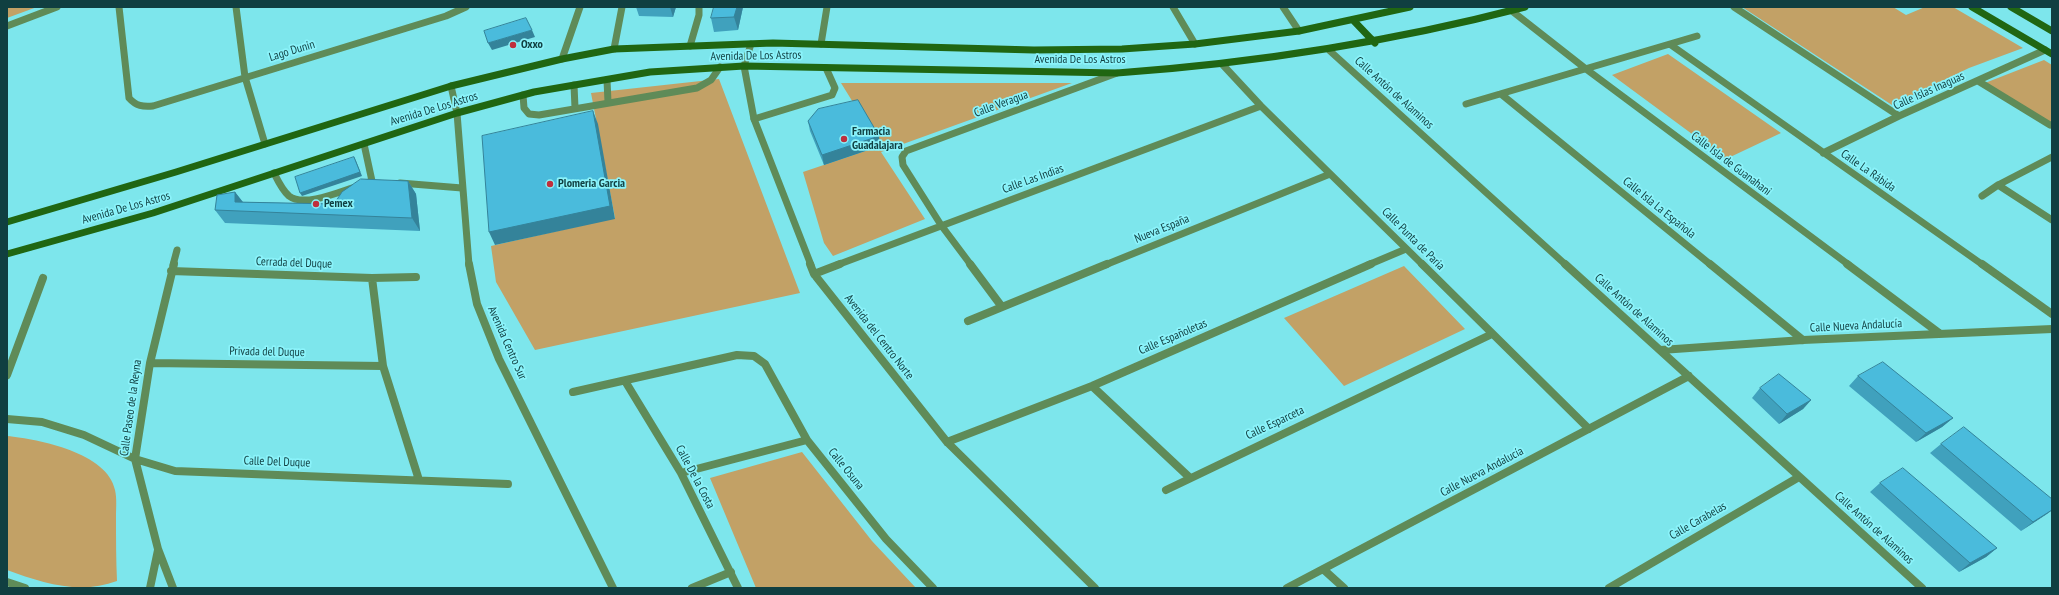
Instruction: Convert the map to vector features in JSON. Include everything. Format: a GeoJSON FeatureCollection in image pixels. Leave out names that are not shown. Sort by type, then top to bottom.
{"type":"FeatureCollection","features":[{"type":"Feature","properties":{"kind":"main road","name":"Avenida De Los Astros"},"geometry":{"type":"LineString","coordinates":[[7,222],[452,86],[562,59],[614,49],[751,44],[821,44],[1034,50],[1122,49],[1195,44],[1299,31],[1353,20],[1392,9],[1410,7]]}},
{"type":"Feature","properties":{"kind":"main road","name":"Avenida De Los Astros"},"geometry":{"type":"LineString","coordinates":[[7,254],[153,213],[457,113],[523,95],[650,72],[744,66],[1117,73],[1222,64],[1330,51],[1419,35],[1525,7]]}},
{"type":"Feature","properties":{"kind":"main road"},"geometry":{"type":"LineString","coordinates":[[1972,7],[2052,54]]}},
{"type":"Feature","properties":{"kind":"main road"},"geometry":{"type":"LineString","coordinates":[[2011,7],[2052,31]]}},
{"type":"Feature","properties":{"kind":"main road"},"geometry":{"type":"LineString","coordinates":[[1353,20],[1375,43]]}},
{"type":"Feature","properties":{"kind":"street"},"geometry":{"type":"LineString","coordinates":[[7,26],[56,7]]}},
{"type":"Feature","properties":{"kind":"street","name":"Lago Dunin"},"geometry":{"type":"LineString","coordinates":[[119,7],[129,98],[133,105],[142,107],[153,106],[457,12],[466,7]]}},
{"type":"Feature","properties":{"kind":"street"},"geometry":{"type":"LineString","coordinates":[[236,7],[245,77],[265,144]]}},
{"type":"Feature","properties":{"kind":"street"},"geometry":{"type":"LineString","coordinates":[[562,59],[580,7]]}},
{"type":"Feature","properties":{"kind":"street"},"geometry":{"type":"LineString","coordinates":[[614,49],[622,7]]}},
{"type":"Feature","properties":{"kind":"street"},"geometry":{"type":"LineString","coordinates":[[690,46],[699,15],[699,7]]}},
{"type":"Feature","properties":{"kind":"street"},"geometry":{"type":"LineString","coordinates":[[821,44],[827,7]]}},
{"type":"Feature","properties":{"kind":"street"},"geometry":{"type":"LineString","coordinates":[[1173,7],[1195,44]]}},
{"type":"Feature","properties":{"kind":"street"},"geometry":{"type":"LineString","coordinates":[[1282,7],[1299,31]]}},
{"type":"Feature","properties":{"kind":"street"},"geometry":{"type":"LineString","coordinates":[[1734,7],[1899,116]]}},
{"type":"Feature","properties":{"kind":"street","name":"Calle Isla de Guanahani"},"geometry":{"type":"LineString","coordinates":[[1512,11],[1586,69],[1939,333]]}},
{"type":"Feature","properties":{"kind":"street"},"geometry":{"type":"LineString","coordinates":[[1466,104],[1672,45],[1697,36]]}},
{"type":"Feature","properties":{"kind":"street","name":"Avenida del Centro Norte"},"geometry":{"type":"LineString","coordinates":[[751,44],[744,66],[754,119],[814,274],[947,442],[1095,588]]}},
{"type":"Feature","properties":{"kind":"street","name":"Calle La Rábida"},"geometry":{"type":"LineString","coordinates":[[1672,45],[2052,314]]}},
{"type":"Feature","properties":{"kind":"street","name":"Calle Islas Inaguas"},"geometry":{"type":"LineString","coordinates":[[1823,153],[1899,116],[2045,50]]}},
{"type":"Feature","properties":{"kind":"street","name":"Calle Antón de Alaminos"},"geometry":{"type":"LineString","coordinates":[[1330,51],[1922,588]]}},
{"type":"Feature","properties":{"kind":"street","name":"Calle Punta de Paria"},"geometry":{"type":"LineString","coordinates":[[1222,64],[1261,106],[1589,429]]}},
{"type":"Feature","properties":{"kind":"street"},"geometry":{"type":"LineString","coordinates":[[523,95],[524,108],[529,114],[539,115],[697,88],[714,79],[720,68]]}},
{"type":"Feature","properties":{"kind":"street"},"geometry":{"type":"LineString","coordinates":[[754,119],[832,95],[835,88],[826,68]]}},
{"type":"Feature","properties":{"kind":"street","name":"Calle Veragua"},"geometry":{"type":"LineString","coordinates":[[941,225],[903,165],[902,158],[906,152],[917,146],[1117,73]]}},
{"type":"Feature","properties":{"kind":"street"},"geometry":{"type":"LineString","coordinates":[[607,80],[608,102]]}},
{"type":"Feature","properties":{"kind":"street"},"geometry":{"type":"LineString","coordinates":[[1978,81],[2050,126]]}},
{"type":"Feature","properties":{"kind":"street"},"geometry":{"type":"LineString","coordinates":[[574,85],[575,108]]}},
{"type":"Feature","properties":{"kind":"street","name":"Avenida Centro Sur"},"geometry":{"type":"LineString","coordinates":[[452,86],[457,113],[467,257],[477,304],[499,359],[613,588]]}},
{"type":"Feature","properties":{"kind":"street","name":"Calle Isla La Española"},"geometry":{"type":"LineString","coordinates":[[1501,94],[1803,340]]}},
{"type":"Feature","properties":{"kind":"street","name":"Calle Las Indias"},"geometry":{"type":"LineString","coordinates":[[814,274],[1261,106]]}},
{"type":"Feature","properties":{"kind":"street"},"geometry":{"type":"LineString","coordinates":[[274,173],[285,192],[293,198],[303,200],[317,198],[375,182],[364,144]]}},
{"type":"Feature","properties":{"kind":"street"},"geometry":{"type":"LineString","coordinates":[[1982,196],[1998,185],[2052,157]]}},
{"type":"Feature","properties":{"kind":"street","name":"Nueva España"},"geometry":{"type":"LineString","coordinates":[[968,321],[1330,174]]}},
{"type":"Feature","properties":{"kind":"street"},"geometry":{"type":"LineString","coordinates":[[394,183],[462,188]]}},
{"type":"Feature","properties":{"kind":"street"},"geometry":{"type":"LineString","coordinates":[[1998,185],[2052,220]]}},
{"type":"Feature","properties":{"kind":"street"},"geometry":{"type":"LineString","coordinates":[[941,225],[1002,307]]}},
{"type":"Feature","properties":{"kind":"street","name":"Calle Españoletas"},"geometry":{"type":"LineString","coordinates":[[947,442],[1092,386],[1406,249]]}},
{"type":"Feature","properties":{"kind":"street","name":"Calle Paseo de la Reyna"},"geometry":{"type":"LineString","coordinates":[[173,588],[158,549],[135,460],[150,363],[177,250]]}},
{"type":"Feature","properties":{"kind":"street","name":"Cerrada del Duque"},"geometry":{"type":"LineString","coordinates":[[171,271],[372,278],[416,276]]}},
{"type":"Feature","properties":{"kind":"street"},"geometry":{"type":"LineString","coordinates":[[7,375],[43,278]]}},
{"type":"Feature","properties":{"kind":"street"},"geometry":{"type":"LineString","coordinates":[[372,278],[383,366],[419,480]]}},
{"type":"Feature","properties":{"kind":"street","name":"Calle Nueva Andalucía"},"geometry":{"type":"LineString","coordinates":[[1661,350],[1803,340],[2052,329]]}},
{"type":"Feature","properties":{"kind":"street","name":"Calle Esparceta"},"geometry":{"type":"LineString","coordinates":[[1166,490],[1190,477],[1492,334]]}},
{"type":"Feature","properties":{"kind":"street","name":"Calle Osuna"},"geometry":{"type":"LineString","coordinates":[[625,381],[737,355],[754,356],[765,364],[807,440],[886,539],[933,588]]}},
{"type":"Feature","properties":{"kind":"street","name":"Privada del Duque"},"geometry":{"type":"LineString","coordinates":[[150,363],[383,366]]}},
{"type":"Feature","properties":{"kind":"street","name":"Calle Nueva Andalucía"},"geometry":{"type":"LineString","coordinates":[[1287,588],[1689,376]]}},
{"type":"Feature","properties":{"kind":"street"},"geometry":{"type":"LineString","coordinates":[[573,392],[625,381]]}},
{"type":"Feature","properties":{"kind":"street","name":"Calle De la Costa"},"geometry":{"type":"LineString","coordinates":[[625,381],[681,473],[738,588]]}},
{"type":"Feature","properties":{"kind":"street"},"geometry":{"type":"LineString","coordinates":[[1092,386],[1190,477]]}},
{"type":"Feature","properties":{"kind":"street","name":"Calle Del Duque"},"geometry":{"type":"LineString","coordinates":[[7,419],[42,422],[84,435],[135,460],[175,470],[508,484]]}},
{"type":"Feature","properties":{"kind":"street"},"geometry":{"type":"LineString","coordinates":[[681,473],[807,440]]}},
{"type":"Feature","properties":{"kind":"street","name":"Calle Carabelas"},"geometry":{"type":"LineString","coordinates":[[1609,588],[1799,477]]}},
{"type":"Feature","properties":{"kind":"street","name":"Calle Paseo de la Reyna"},"geometry":{"type":"LineString","coordinates":[[150,588],[158,549]]}},
{"type":"Feature","properties":{"kind":"street"},"geometry":{"type":"LineString","coordinates":[[1323,569],[1344,588]]}},
{"type":"Feature","properties":{"kind":"street"},"geometry":{"type":"LineString","coordinates":[[692,588],[731,572]]}},
{"type":"Feature","properties":{"kind":"street"},"geometry":{"type":"LineString","coordinates":[[7,582],[25,588]]}},
{"type":"Feature","properties":{"kind":"shaded area"},"geometry":{"type":"Polygon","coordinates":[[[7,7],[37,7],[7,18],[7,7]]]}},
{"type":"Feature","properties":{"kind":"shaded area"},"geometry":{"type":"Polygon","coordinates":[[[1742,7],[1893,7],[1906,15],[1925,7],[1953,7],[2023,48],[1969,68],[1892,105],[1742,7]]]}},
{"type":"Feature","properties":{"kind":"shaded area"},"geometry":{"type":"Polygon","coordinates":[[[1668,54],[1781,133],[1726,159],[1612,75],[1668,54]]]}},
{"type":"Feature","properties":{"kind":"shaded area"},"geometry":{"type":"Polygon","coordinates":[[[2044,60],[2052,65],[2052,124],[1985,83],[2044,60]]]}},
{"type":"Feature","properties":{"kind":"shaded area"},"geometry":{"type":"Polygon","coordinates":[[[719,79],[800,293],[535,350],[496,282],[491,246],[615,218],[591,93],[719,79]]]}},
{"type":"Feature","properties":{"kind":"shaded area"},"geometry":{"type":"Polygon","coordinates":[[[841,83],[1072,83],[881,152],[925,219],[833,256],[824,243],[803,172],[880,146],[841,83]]]}},
{"type":"Feature","properties":{"kind":"shaded area"},"geometry":{"type":"Polygon","coordinates":[[[1404,266],[1465,329],[1344,386],[1284,318],[1404,266]]]}},
{"type":"Feature","properties":{"kind":"shaded area"},"geometry":{"type":"Polygon","coordinates":[[[7,436],[36,440],[70,450],[86,457],[100,466],[110,477],[116,496],[117,581],[89,587],[61,586],[7,570],[7,436]]]}},
{"type":"Feature","properties":{"kind":"shaded area"},"geometry":{"type":"Polygon","coordinates":[[[802,452],[872,541],[916,588],[756,588],[710,478],[802,452]]]}},
{"type":"Feature","properties":{"kind":"building"},"geometry":{"type":"Polygon","coordinates":[[[714,7],[737,7],[734,17],[711,18],[714,7]]]}},
{"type":"Feature","properties":{"kind":"building"},"geometry":{"type":"Polygon","coordinates":[[[526,18],[532,30],[488,43],[484,31],[526,18]]]}},
{"type":"Feature","properties":{"kind":"building","name":"Farmacia Guadalajara"},"geometry":{"type":"Polygon","coordinates":[[[858,100],[879,136],[822,155],[808,121],[818,109],[858,100]]]}},
{"type":"Feature","properties":{"kind":"building","name":"Plomeria Garcia"},"geometry":{"type":"Polygon","coordinates":[[[593,111],[610,206],[489,232],[482,136],[593,111]]]}},
{"type":"Feature","properties":{"kind":"building"},"geometry":{"type":"Polygon","coordinates":[[[354,157],[360,172],[300,193],[295,177],[354,157]]]}},
{"type":"Feature","properties":{"kind":"building"},"geometry":{"type":"Polygon","coordinates":[[[361,179],[408,181],[412,218],[215,210],[217,195],[235,192],[235,202],[334,204],[342,192],[361,179]]]}},
{"type":"Feature","properties":{"kind":"building"},"geometry":{"type":"Polygon","coordinates":[[[1883,362],[1953,418],[1926,433],[1858,376],[1883,362]]]}},
{"type":"Feature","properties":{"kind":"building"},"geometry":{"type":"Polygon","coordinates":[[[1779,374],[1811,400],[1787,414],[1760,388],[1779,374]]]}},
{"type":"Feature","properties":{"kind":"building"},"geometry":{"type":"Polygon","coordinates":[[[1964,427],[2052,499],[2052,510],[2033,522],[1941,444],[1964,427]]]}},
{"type":"Feature","properties":{"kind":"building"},"geometry":{"type":"Polygon","coordinates":[[[1903,468],[1997,548],[1970,563],[1880,483],[1903,468]]]}},
{"type":"Feature","properties":{"kind":"place","name":"Oxxo"},"geometry":{"type":"Point","coordinates":[513,45]}},
{"type":"Feature","properties":{"kind":"place","name":"Farmacia Guadalajara"},"geometry":{"type":"Point","coordinates":[844,139]}},
{"type":"Feature","properties":{"kind":"place","name":"Plomeria Garcia"},"geometry":{"type":"Point","coordinates":[550,184]}},
{"type":"Feature","properties":{"kind":"place","name":"Pemex"},"geometry":{"type":"Point","coordinates":[316,204]}}]}
